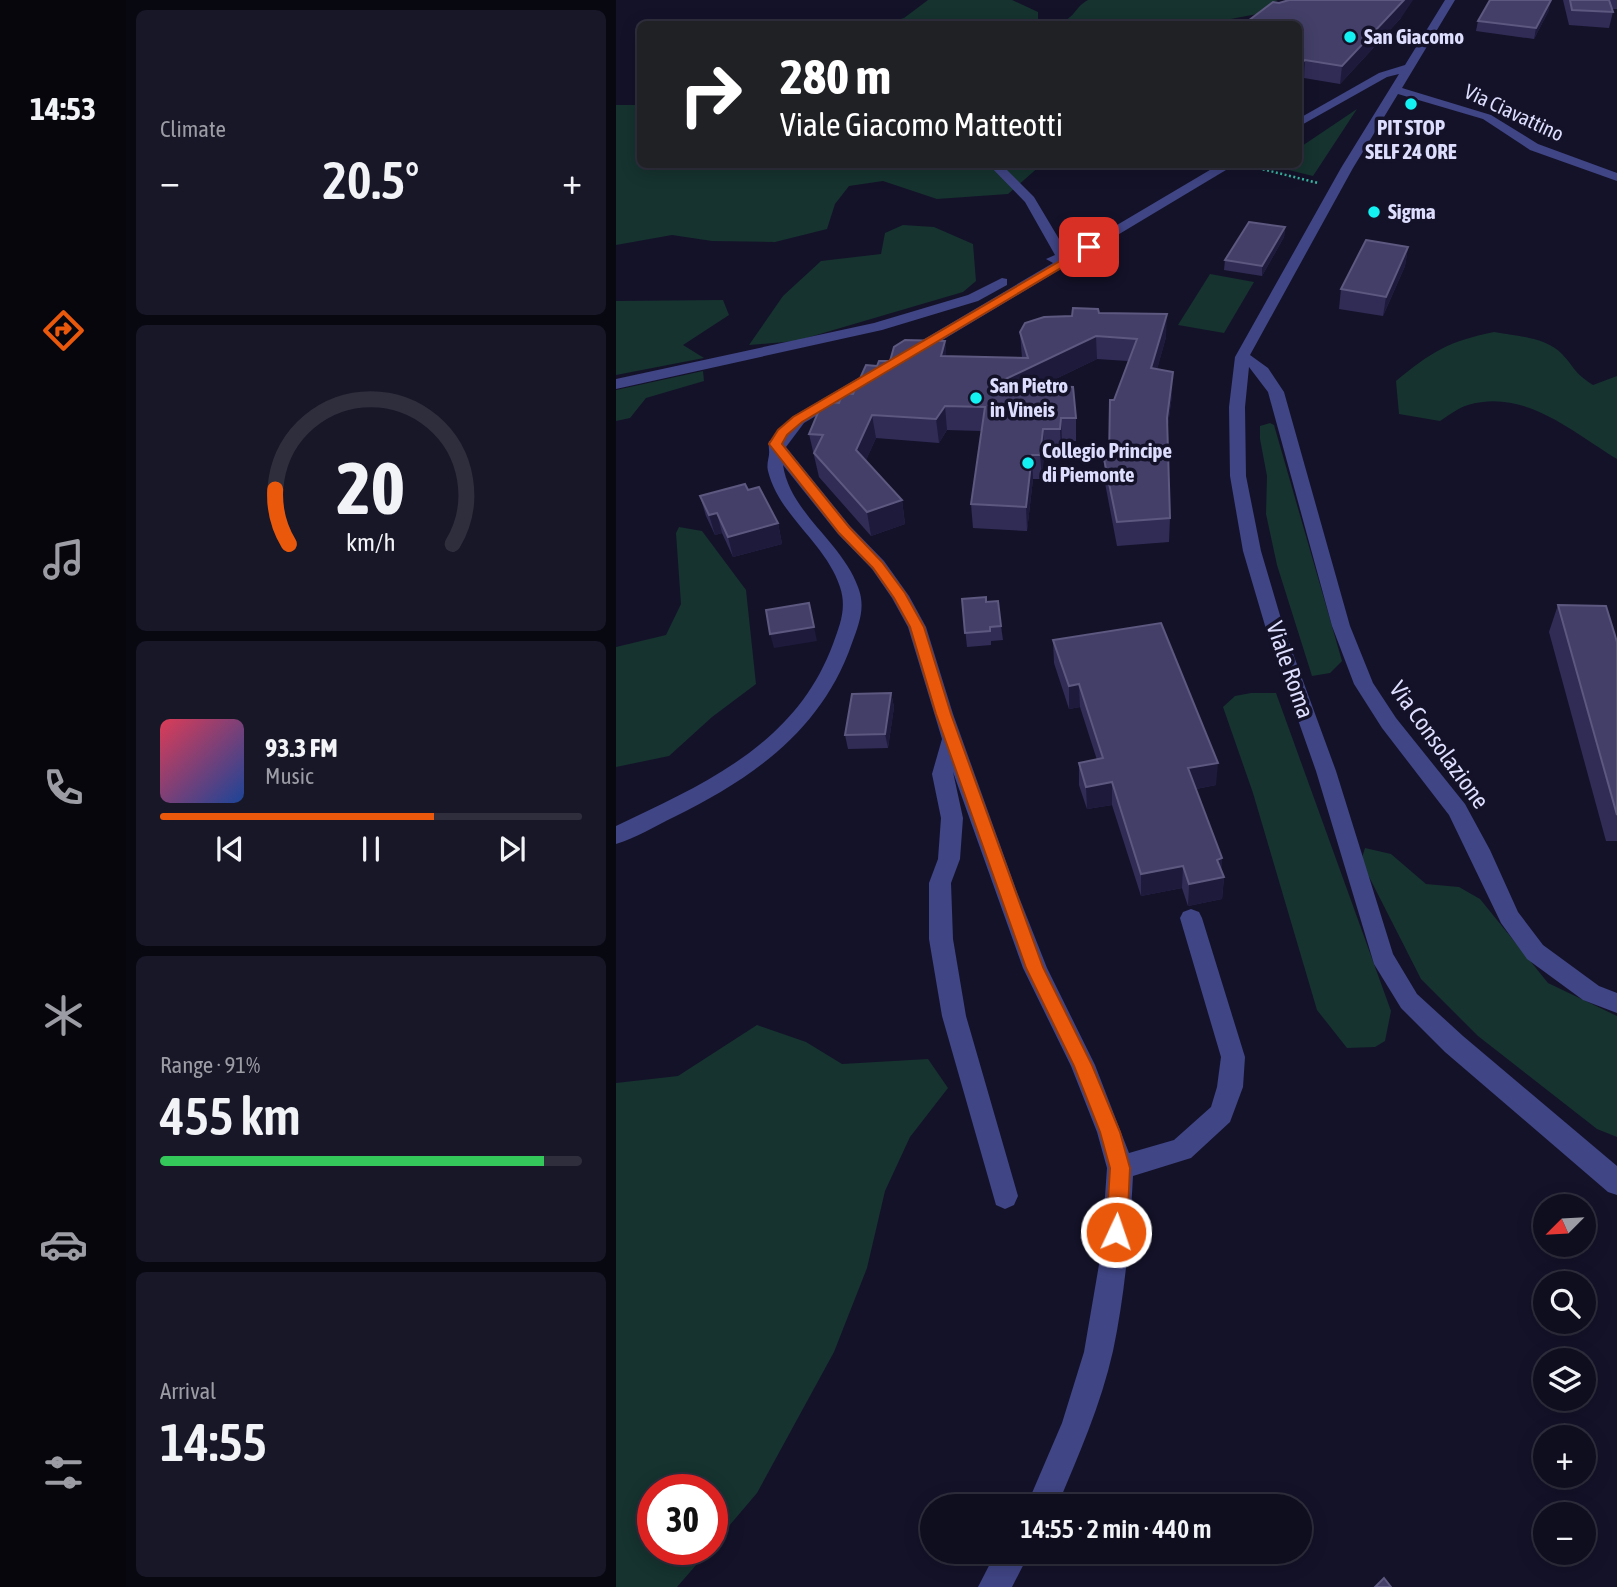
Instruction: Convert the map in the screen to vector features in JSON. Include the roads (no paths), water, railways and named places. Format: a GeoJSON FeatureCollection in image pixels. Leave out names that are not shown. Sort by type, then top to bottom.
{"type":"FeatureCollection","features":[{"type":"Feature","properties":{"kind":"street","name":"Viale Roma"},"geometry":{"type":"LineString","coordinates":[[1450,0],[1393,89],[1242,357],[1237,407],[1238,475],[1252,551],[1275,629],[1326,771],[1381,957],[1409,1000],[1454,1044],[1617,1183]]}},
{"type":"Feature","properties":{"kind":"street"},"geometry":{"type":"LineString","coordinates":[[1302,122],[1383,75],[1407,68]]}},
{"type":"Feature","properties":{"kind":"street","name":"Via Ciavattino"},"geometry":{"type":"LineString","coordinates":[[1393,89],[1487,117],[1534,146],[1617,177]]}},
{"type":"Feature","properties":{"kind":"street"},"geometry":{"type":"LineString","coordinates":[[998,168],[1030,200],[1065,261]]}},
{"type":"Feature","properties":{"kind":"street"},"geometry":{"type":"LineString","coordinates":[[616,836],[751,765],[791,731],[825,684],[853,614],[854,604],[838,565],[776,480],[775,444],[782,432],[797,420],[1223,168]]}},
{"type":"Feature","properties":{"kind":"street"},"geometry":{"type":"LineString","coordinates":[[616,384],[877,327],[972,298],[1038,262],[1065,261]]}},
{"type":"Feature","properties":{"kind":"street","name":"Via Consolazione"},"geometry":{"type":"LineString","coordinates":[[1242,357],[1257,364],[1276,392],[1341,626],[1364,684],[1389,723],[1457,810],[1479,850],[1509,917],[1535,952],[1591,993],[1617,1003]]}},
{"type":"Feature","properties":{"kind":"street"},"geometry":{"type":"LineString","coordinates":[[775,444],[844,530],[877,565],[901,596],[917,627],[952,738],[1035,968],[1083,1065],[1110,1132],[1120,1168],[1115,1253],[1098,1352],[1076,1425],[1047,1494]]}},
{"type":"Feature","properties":{"kind":"street"},"geometry":{"type":"LineString","coordinates":[[952,738],[942,774],[952,818],[949,859],[940,883],[941,939],[954,1016],[1005,1196]]}},
{"type":"Feature","properties":{"kind":"street"},"geometry":{"type":"LineString","coordinates":[[1120,1168],[1182,1150],[1221,1114],[1230,1087],[1233,1057],[1191,918]]}},
{"type":"Feature","properties":{"kind":"street"},"geometry":{"type":"LineString","coordinates":[[994,1587],[1007,1564]]}},
{"type":"Feature","properties":{"kind":"place","name":"San Giacomo"},"geometry":{"type":"Point","coordinates":[1350,37]}},
{"type":"Feature","properties":{"kind":"place","name":"PIT STOP SELF 24 ORE"},"geometry":{"type":"Point","coordinates":[1411,104]}},
{"type":"Feature","properties":{"kind":"place","name":"Sigma"},"geometry":{"type":"Point","coordinates":[1374,212]}},
{"type":"Feature","properties":{"kind":"place","name":"San Pietro in Vineis"},"geometry":{"type":"Point","coordinates":[976,398]}},
{"type":"Feature","properties":{"kind":"place","name":"Collegio Principe di Piemonte"},"geometry":{"type":"Point","coordinates":[1028,463]}}]}
